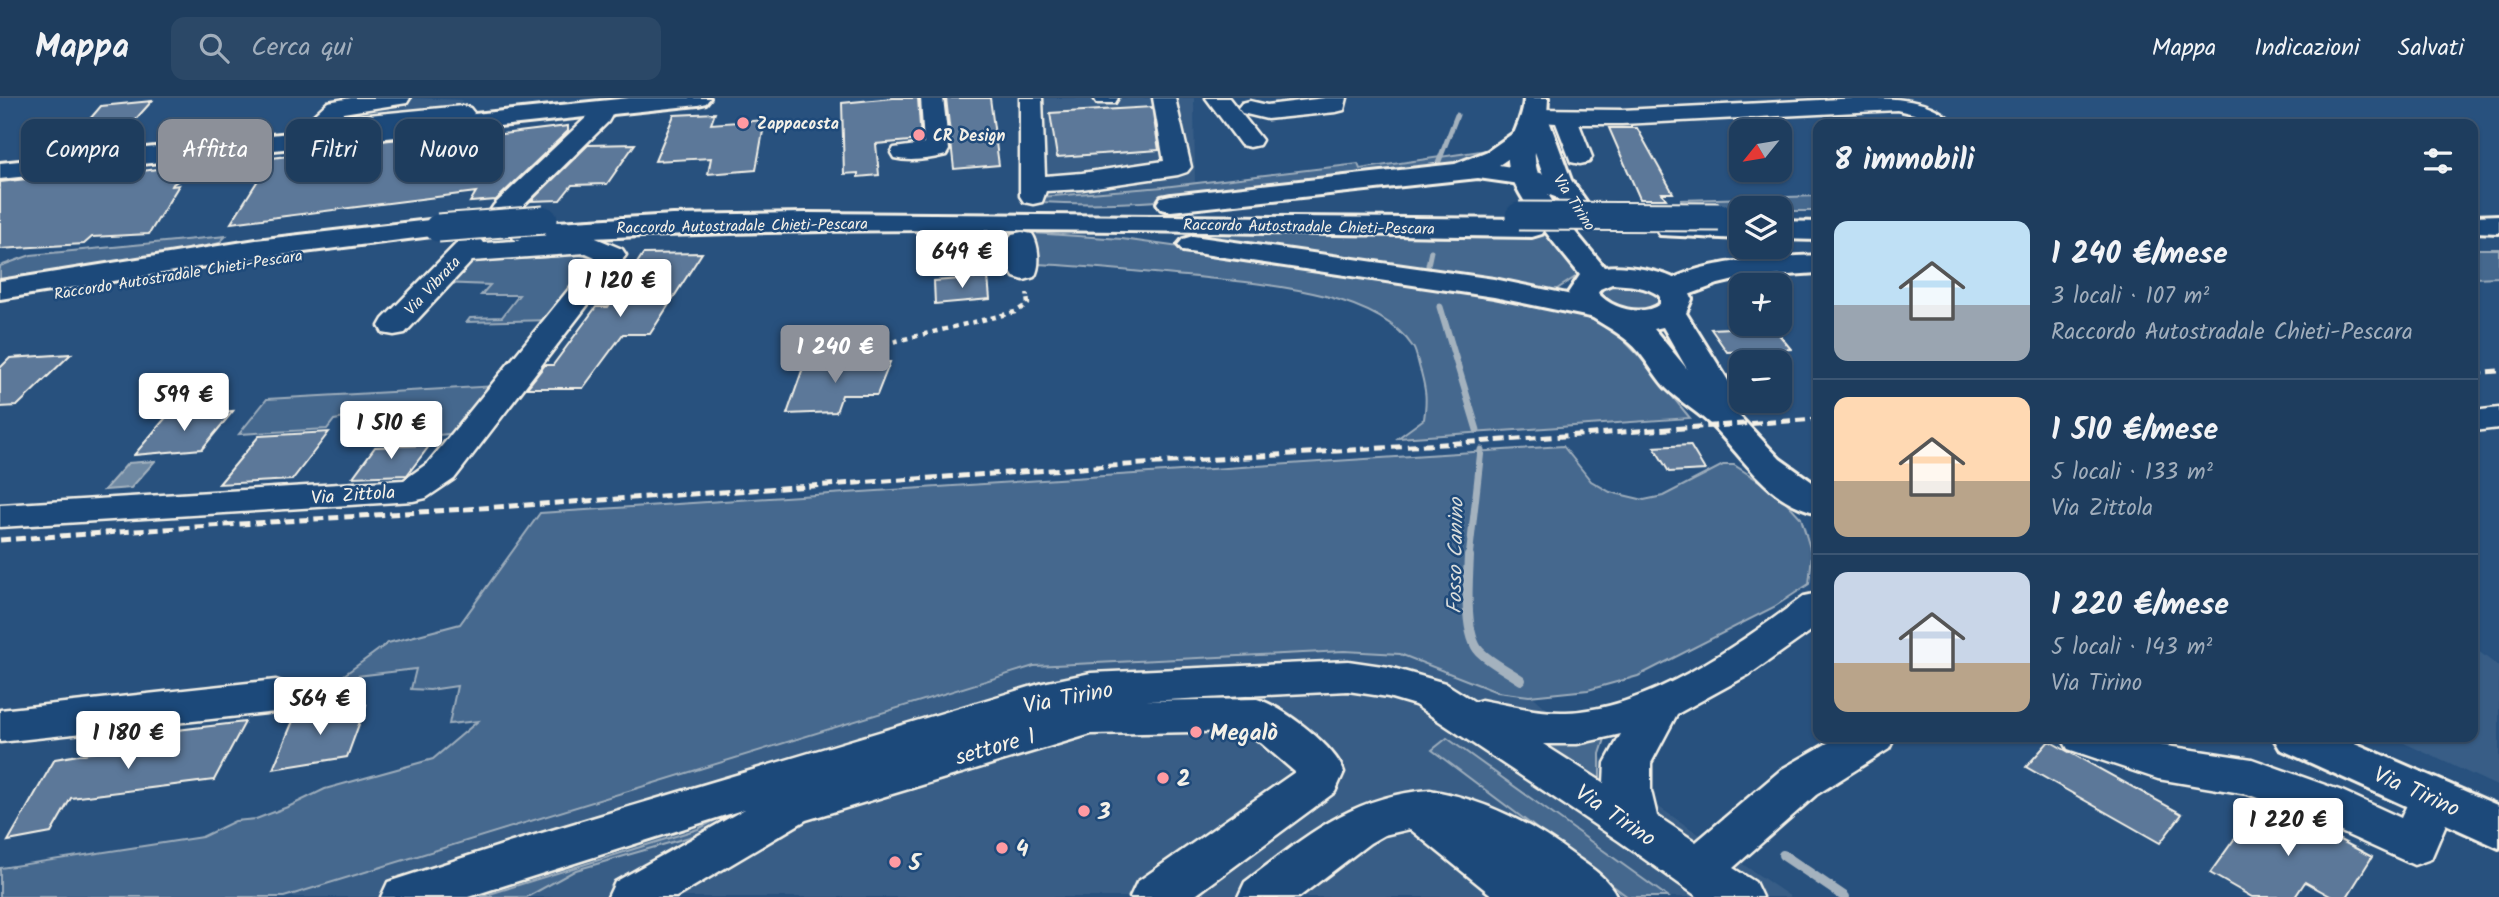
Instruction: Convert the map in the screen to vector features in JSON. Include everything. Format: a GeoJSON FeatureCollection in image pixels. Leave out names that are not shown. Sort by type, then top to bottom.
{"type":"FeatureCollection","features":[{"type":"Feature","properties":{"kind":"main road"},"geometry":{"type":"LineString","coordinates":[[0,171],[576,105],[698,98]]}},
{"type":"Feature","properties":{"kind":"main road"},"geometry":{"type":"LineString","coordinates":[[1456,171],[1497,157],[1534,116]]}},
{"type":"Feature","properties":{"kind":"main road","name":"Via Tirino"},"geometry":{"type":"LineString","coordinates":[[1534,116],[1521,159],[1526,177],[1545,208],[1597,278]]}},
{"type":"Feature","properties":{"kind":"main road","name":"Via Tirino"},"geometry":{"type":"LineString","coordinates":[[1534,116],[1558,181],[1611,255],[1634,276]]}},
{"type":"Feature","properties":{"kind":"main road"},"geometry":{"type":"LineString","coordinates":[[1086,212],[1119,205],[1196,201],[1456,171],[1499,172],[1526,177],[1566,193]]}},
{"type":"Feature","properties":{"kind":"main road","name":"Raccordo Autostradale Chieti-Pescara"},"geometry":{"type":"LineString","coordinates":[[0,290],[256,249],[534,226],[632,214],[785,209],[1086,212],[1525,222],[1646,229],[1729,222]]}},
{"type":"Feature","properties":{"kind":"main road"},"geometry":{"type":"LineString","coordinates":[[1032,211],[1068,231],[1122,235],[1494,288],[1646,320],[1707,276],[1727,271],[1813,264]]}},
{"type":"Feature","properties":{"kind":"main road","name":"Raccordo Autostradale Chieti-Pescara"},"geometry":{"type":"LineString","coordinates":[[534,226],[1032,211],[1525,222],[1729,222]]}},
{"type":"Feature","properties":{"kind":"main road"},"geometry":{"type":"LineString","coordinates":[[1792,218],[1813,218]]}},
{"type":"Feature","properties":{"kind":"main road"},"geometry":{"type":"LineString","coordinates":[[2478,224],[2499,224]]}},
{"type":"Feature","properties":{"kind":"main road"},"geometry":{"type":"LineString","coordinates":[[1792,230],[1813,231]]}},
{"type":"Feature","properties":{"kind":"main road","name":"Raccordo Autostradale Chieti-Pescara"},"geometry":{"type":"LineString","coordinates":[[0,302],[434,234]]}},
{"type":"Feature","properties":{"kind":"main road"},"geometry":{"type":"LineString","coordinates":[[2478,236],[2499,236]]}},
{"type":"Feature","properties":{"kind":"main road"},"geometry":{"type":"LineString","coordinates":[[1722,416],[1715,387],[1663,285],[1634,276],[1597,278],[1582,288],[1586,302],[1643,336],[1679,381],[1722,416],[1767,467],[1811,503]]}},
{"type":"Feature","properties":{"kind":"main road","name":"Via Tirino"},"geometry":{"type":"LineString","coordinates":[[2308,742],[2499,828]]}},
{"type":"Feature","properties":{"kind":"street"},"geometry":{"type":"LineString","coordinates":[[399,98],[336,107],[317,123],[326,127],[462,113]]}},
{"type":"Feature","properties":{"kind":"street"},"geometry":{"type":"LineString","coordinates":[[903,153],[937,150],[932,98]]}},
{"type":"Feature","properties":{"kind":"street"},"geometry":{"type":"LineString","coordinates":[[1024,271],[1032,211],[1031,98]]}},
{"type":"Feature","properties":{"kind":"street"},"geometry":{"type":"LineString","coordinates":[[1032,211],[1082,181],[1178,167],[1164,98]]}},
{"type":"Feature","properties":{"kind":"street"},"geometry":{"type":"LineString","coordinates":[[1222,104],[1253,103],[1267,112],[1336,105],[1336,98]]}},
{"type":"Feature","properties":{"kind":"street"},"geometry":{"type":"LineString","coordinates":[[503,211],[600,117],[606,103]]}},
{"type":"Feature","properties":{"kind":"street"},"geometry":{"type":"LineString","coordinates":[[1534,116],[1763,112],[1897,103],[1922,109],[1935,119]]}},
{"type":"Feature","properties":{"kind":"street"},"geometry":{"type":"LineString","coordinates":[[1222,104],[1250,140]]}},
{"type":"Feature","properties":{"kind":"street"},"geometry":{"type":"LineString","coordinates":[[1564,117],[1580,157]]}},
{"type":"Feature","properties":{"kind":"street","name":"Via Zittola"},"geometry":{"type":"LineString","coordinates":[[0,516],[413,490],[441,471],[612,255],[591,244],[467,249]]}},
{"type":"Feature","properties":{"kind":"street","name":"Via Vibrata"},"geometry":{"type":"LineString","coordinates":[[394,326],[467,249]]}},
{"type":"Feature","properties":{"kind":"street"},"geometry":{"type":"LineString","coordinates":[[2478,420],[2499,418]]}},
{"type":"Feature","properties":{"kind":"street"},"geometry":{"type":"LineString","coordinates":[[1462,712],[1536,727],[1576,729],[1660,705],[1771,643],[1813,610]]}},
{"type":"Feature","properties":{"kind":"street"},"geometry":{"type":"LineString","coordinates":[[1771,643],[1813,639]]}},
{"type":"Feature","properties":{"kind":"street","name":"Via Tirino"},"geometry":{"type":"LineString","coordinates":[[407,897],[512,862],[1043,699],[1091,688],[1348,676],[1389,682],[1430,694],[1462,712],[1737,897]]}},
{"type":"Feature","properties":{"kind":"street"},"geometry":{"type":"LineString","coordinates":[[0,726],[276,696]]}},
{"type":"Feature","properties":{"kind":"street"},"geometry":{"type":"LineString","coordinates":[[1636,827],[1627,791],[1628,763],[1660,705]]}},
{"type":"Feature","properties":{"kind":"street","name":"settore 1"},"geometry":{"type":"LineString","coordinates":[[633,897],[790,806],[1091,718],[1256,715],[1319,765],[1319,779],[1155,897]]}},
{"type":"Feature","properties":{"kind":"street"},"geometry":{"type":"LineString","coordinates":[[1697,870],[1799,782],[1866,742]]}},
{"type":"Feature","properties":{"kind":"street"},"geometry":{"type":"LineString","coordinates":[[2099,742],[2158,762],[2252,777],[2325,804],[2414,845],[2433,798]]}},
{"type":"Feature","properties":{"kind":"street"},"geometry":{"type":"LineString","coordinates":[[1263,897],[1347,833],[1368,821],[1390,814],[1420,811],[1444,811],[1489,823],[1592,897]]}},
{"type":"Feature","properties":{"kind":"street"},"geometry":{"type":"LineString","coordinates":[[1420,811],[1531,897]]}},
{"type":"Feature","properties":{"kind":"street"},"geometry":{"type":"LineString","coordinates":[[444,897],[512,862]]}},
{"type":"Feature","properties":{"kind":"path"},"geometry":{"type":"LineString","coordinates":[[884,344],[1015,313],[1028,304],[1024,271]]}},
{"type":"Feature","properties":{"kind":"shaded area"},"geometry":{"type":"Polygon","coordinates":[[[346,98],[463,100],[455,116],[395,119],[395,122],[381,123],[381,119],[315,119],[346,98]]]}},
{"type":"Feature","properties":{"kind":"shaded area"},"geometry":{"type":"Polygon","coordinates":[[[1039,98],[1194,98],[1195,183],[1046,196],[1039,98]]]}},
{"type":"Feature","properties":{"kind":"shaded area"},"geometry":{"type":"Polygon","coordinates":[[[1494,149],[1467,162],[1446,167],[1243,194],[1141,202],[1040,202],[1041,197],[1163,187],[1358,164],[1360,169],[1494,149]]]}},
{"type":"Feature","properties":{"kind":"shaded area"},"geometry":{"type":"Polygon","coordinates":[[[1813,196],[1813,211],[1792,211],[1792,197],[1813,196]]]}},
{"type":"Feature","properties":{"kind":"shaded area"},"geometry":{"type":"Polygon","coordinates":[[[1729,199],[1729,209],[1683,210],[1681,200],[1729,199]]]}},
{"type":"Feature","properties":{"kind":"shaded area"},"geometry":{"type":"Polygon","coordinates":[[[1208,231],[1556,233],[1583,272],[1554,291],[1206,241],[1208,231]]]}},
{"type":"Feature","properties":{"kind":"shaded area"},"geometry":{"type":"Polygon","coordinates":[[[1032,233],[1122,239],[1266,259],[1478,292],[1586,314],[1609,325],[1639,356],[1690,418],[1398,438],[1424,419],[1424,385],[1413,347],[1396,328],[1374,314],[1318,294],[1288,288],[1100,268],[1035,264],[1032,233]]]}},
{"type":"Feature","properties":{"kind":"shaded area"},"geometry":{"type":"Polygon","coordinates":[[[226,236],[219,243],[206,247],[0,280],[0,266],[31,255],[226,236]]]}},
{"type":"Feature","properties":{"kind":"shaded area"},"geometry":{"type":"Polygon","coordinates":[[[2478,249],[2499,249],[2499,277],[2478,278],[2478,249]]]}},
{"type":"Feature","properties":{"kind":"shaded area"},"geometry":{"type":"Polygon","coordinates":[[[580,255],[595,259],[551,320],[467,322],[470,318],[502,317],[519,295],[481,295],[490,285],[442,283],[461,264],[580,255]]]}},
{"type":"Feature","properties":{"kind":"shaded area"},"geometry":{"type":"Polygon","coordinates":[[[1636,283],[1660,293],[1663,303],[1638,311],[1612,306],[1601,293],[1608,285],[1636,283]]]}},
{"type":"Feature","properties":{"kind":"shaded area"},"geometry":{"type":"Polygon","coordinates":[[[496,386],[461,433],[352,442],[369,414],[334,420],[327,429],[239,434],[267,399],[496,386]]]}},
{"type":"Feature","properties":{"kind":"shaded area"},"geometry":{"type":"Polygon","coordinates":[[[1563,446],[1591,481],[1610,492],[1644,500],[1663,496],[1723,465],[1734,465],[1779,494],[1801,518],[1812,555],[1809,584],[1774,607],[1638,676],[1588,690],[1529,696],[1497,692],[1400,654],[1344,651],[1034,666],[284,897],[0,897],[0,868],[202,837],[235,821],[256,819],[290,806],[325,789],[433,759],[478,721],[449,724],[457,686],[430,690],[411,689],[416,669],[340,678],[388,643],[460,624],[540,513],[1563,446]]]}},
{"type":"Feature","properties":{"kind":"shaded area"},"geometry":{"type":"Polygon","coordinates":[[[155,461],[131,488],[104,490],[128,463],[155,461]]]}},
{"type":"Feature","properties":{"kind":"shaded area","name":"Megalò"},"geometry":{"type":"Polygon","coordinates":[[[1455,626],[1647,799],[1791,897],[284,897],[1034,666],[1455,626]]]}},
{"type":"Feature","properties":{"kind":"shaded area"},"geometry":{"type":"Polygon","coordinates":[[[2478,651],[2499,667],[2499,787],[2402,742],[2478,742],[2478,651]]]}},
{"type":"Feature","properties":{"kind":"shaded area"},"geometry":{"type":"Polygon","coordinates":[[[1607,733],[1600,754],[1600,785],[1534,738],[1607,733]]]}},
{"type":"Feature","properties":{"kind":"shaded area"},"geometry":{"type":"Polygon","coordinates":[[[1447,738],[1668,897],[1628,897],[1432,750],[1447,738]]]}},
{"type":"Feature","properties":{"kind":"shaded area"},"geometry":{"type":"Polygon","coordinates":[[[782,795],[724,827],[576,870],[527,897],[480,897],[698,829],[748,803],[782,795]]]}},
{"type":"Feature","properties":{"kind":"building"},"geometry":{"type":"Polygon","coordinates":[[[918,98],[921,140],[876,144],[879,175],[858,177],[858,173],[844,174],[842,103],[918,98]]]}},
{"type":"Feature","properties":{"kind":"building"},"geometry":{"type":"Polygon","coordinates":[[[946,98],[990,98],[999,165],[954,169],[946,98]]]}},
{"type":"Feature","properties":{"kind":"building"},"geometry":{"type":"Polygon","coordinates":[[[152,101],[136,119],[90,119],[101,106],[152,101]]]}},
{"type":"Feature","properties":{"kind":"building"},"geometry":{"type":"Polygon","coordinates":[[[1152,107],[1159,150],[1057,157],[1050,113],[1152,107]]]}},
{"type":"Feature","properties":{"kind":"building"},"geometry":{"type":"Polygon","coordinates":[[[715,113],[711,124],[765,120],[756,170],[708,174],[711,158],[655,161],[674,115],[715,113]]]}},
{"type":"Feature","properties":{"kind":"building"},"geometry":{"type":"Polygon","coordinates":[[[568,126],[568,131],[496,200],[470,202],[476,192],[231,223],[257,182],[272,182],[272,158],[286,156],[286,182],[381,182],[381,141],[395,139],[395,182],[503,182],[503,134],[568,126]]]}},
{"type":"Feature","properties":{"kind":"building"},"geometry":{"type":"Polygon","coordinates":[[[1609,128],[1637,128],[1673,193],[1662,193],[1666,199],[1640,199],[1609,128]]]}},
{"type":"Feature","properties":{"kind":"building"},"geometry":{"type":"Polygon","coordinates":[[[635,144],[607,184],[572,185],[560,200],[531,201],[588,145],[635,144]]]}},
{"type":"Feature","properties":{"kind":"building"},"geometry":{"type":"Polygon","coordinates":[[[158,169],[158,182],[176,182],[172,186],[179,185],[149,234],[92,237],[84,244],[0,249],[0,182],[21,180],[21,182],[144,182],[144,171],[158,169]]]}},
{"type":"Feature","properties":{"kind":"building"},"geometry":{"type":"Polygon","coordinates":[[[702,253],[650,334],[623,334],[583,388],[527,388],[545,365],[553,365],[596,307],[608,307],[643,254],[702,253]]]}},
{"type":"Feature","properties":{"kind":"building"},"geometry":{"type":"Polygon","coordinates":[[[988,277],[990,299],[935,304],[934,281],[988,277]]]}},
{"type":"Feature","properties":{"kind":"building"},"geometry":{"type":"Polygon","coordinates":[[[1729,328],[1729,336],[1780,336],[1791,349],[1727,352],[1711,329],[1729,328]]]}},
{"type":"Feature","properties":{"kind":"building"},"geometry":{"type":"Polygon","coordinates":[[[71,354],[17,406],[0,407],[0,368],[10,358],[71,354]]]}},
{"type":"Feature","properties":{"kind":"building"},"geometry":{"type":"Polygon","coordinates":[[[890,362],[877,395],[842,395],[836,412],[787,414],[804,365],[890,362]]]}},
{"type":"Feature","properties":{"kind":"building"},"geometry":{"type":"Polygon","coordinates":[[[233,411],[202,449],[134,455],[168,415],[233,411]]]}},
{"type":"Feature","properties":{"kind":"building"},"geometry":{"type":"Polygon","coordinates":[[[329,432],[292,480],[219,484],[259,436],[329,432]]]}},
{"type":"Feature","properties":{"kind":"building"},"geometry":{"type":"Polygon","coordinates":[[[430,445],[407,475],[353,477],[375,447],[430,445]]]}},
{"type":"Feature","properties":{"kind":"building"},"geometry":{"type":"Polygon","coordinates":[[[1690,445],[1705,470],[1669,472],[1654,447],[1690,445]]]}},
{"type":"Feature","properties":{"kind":"building"},"geometry":{"type":"Polygon","coordinates":[[[366,705],[347,757],[273,769],[295,716],[366,705]]]}},
{"type":"Feature","properties":{"kind":"building"},"geometry":{"type":"Polygon","coordinates":[[[245,722],[214,780],[71,798],[51,833],[8,841],[55,759],[136,745],[143,734],[245,722]]]}},
{"type":"Feature","properties":{"kind":"building"},"geometry":{"type":"Polygon","coordinates":[[[2051,742],[2182,814],[2160,843],[2026,767],[2051,742]]]}},
{"type":"Feature","properties":{"kind":"building"},"geometry":{"type":"Polygon","coordinates":[[[2261,802],[2289,813],[2372,857],[2347,897],[2332,897],[2305,882],[2295,897],[2252,897],[2210,873],[2261,802]]]}},
{"type":"Feature","properties":{"kind":"waterway","name":"Fosso Canino"},"geometry":{"type":"LineString","coordinates":[[1437,166],[1457,115]]}},
{"type":"Feature","properties":{"kind":"waterway","name":"Fosso Canino"},"geometry":{"type":"LineString","coordinates":[[1428,265],[1431,251]]}},
{"type":"Feature","properties":{"kind":"waterway","name":"Fosso Canino"},"geometry":{"type":"LineString","coordinates":[[1440,307],[1477,430]]}},
{"type":"Feature","properties":{"kind":"waterway","name":"Fosso Canino"},"geometry":{"type":"LineString","coordinates":[[1469,558],[1481,450]]}},
{"type":"Feature","properties":{"kind":"waterway","name":"Fosso Canino"},"geometry":{"type":"LineString","coordinates":[[1469,556],[1468,606],[1475,644],[1489,660],[1521,680]]}},
{"type":"Feature","properties":{"kind":"waterway","name":"Fosso Canino"},"geometry":{"type":"LineString","coordinates":[[1783,855],[1845,897]]}},
{"type":"Feature","properties":{"kind":"tunnel"},"geometry":{"type":"LineString","coordinates":[[1022,240],[1033,196]]}},
{"type":"Feature","properties":{"kind":"railway"},"geometry":{"type":"LineString","coordinates":[[2478,373],[2499,371]]}},
{"type":"Feature","properties":{"kind":"railway"},"geometry":{"type":"LineString","coordinates":[[0,540],[1813,419]]}},
{"type":"Feature","properties":{"kind":"place","name":"Zappacosta"},"geometry":{"type":"Point","coordinates":[743,123]}},
{"type":"Feature","properties":{"kind":"place","name":"CR Design"},"geometry":{"type":"Point","coordinates":[919,135]}},
{"type":"Feature","properties":{"kind":"place","name":"Megalò"},"geometry":{"type":"Point","coordinates":[1196,732]}},
{"type":"Feature","properties":{"kind":"place","name":"2"},"geometry":{"type":"Point","coordinates":[1163,778]}},
{"type":"Feature","properties":{"kind":"place","name":"3"},"geometry":{"type":"Point","coordinates":[1084,811]}},
{"type":"Feature","properties":{"kind":"place","name":"4"},"geometry":{"type":"Point","coordinates":[1002,848]}},
{"type":"Feature","properties":{"kind":"place","name":"5"},"geometry":{"type":"Point","coordinates":[895,862]}}]}
